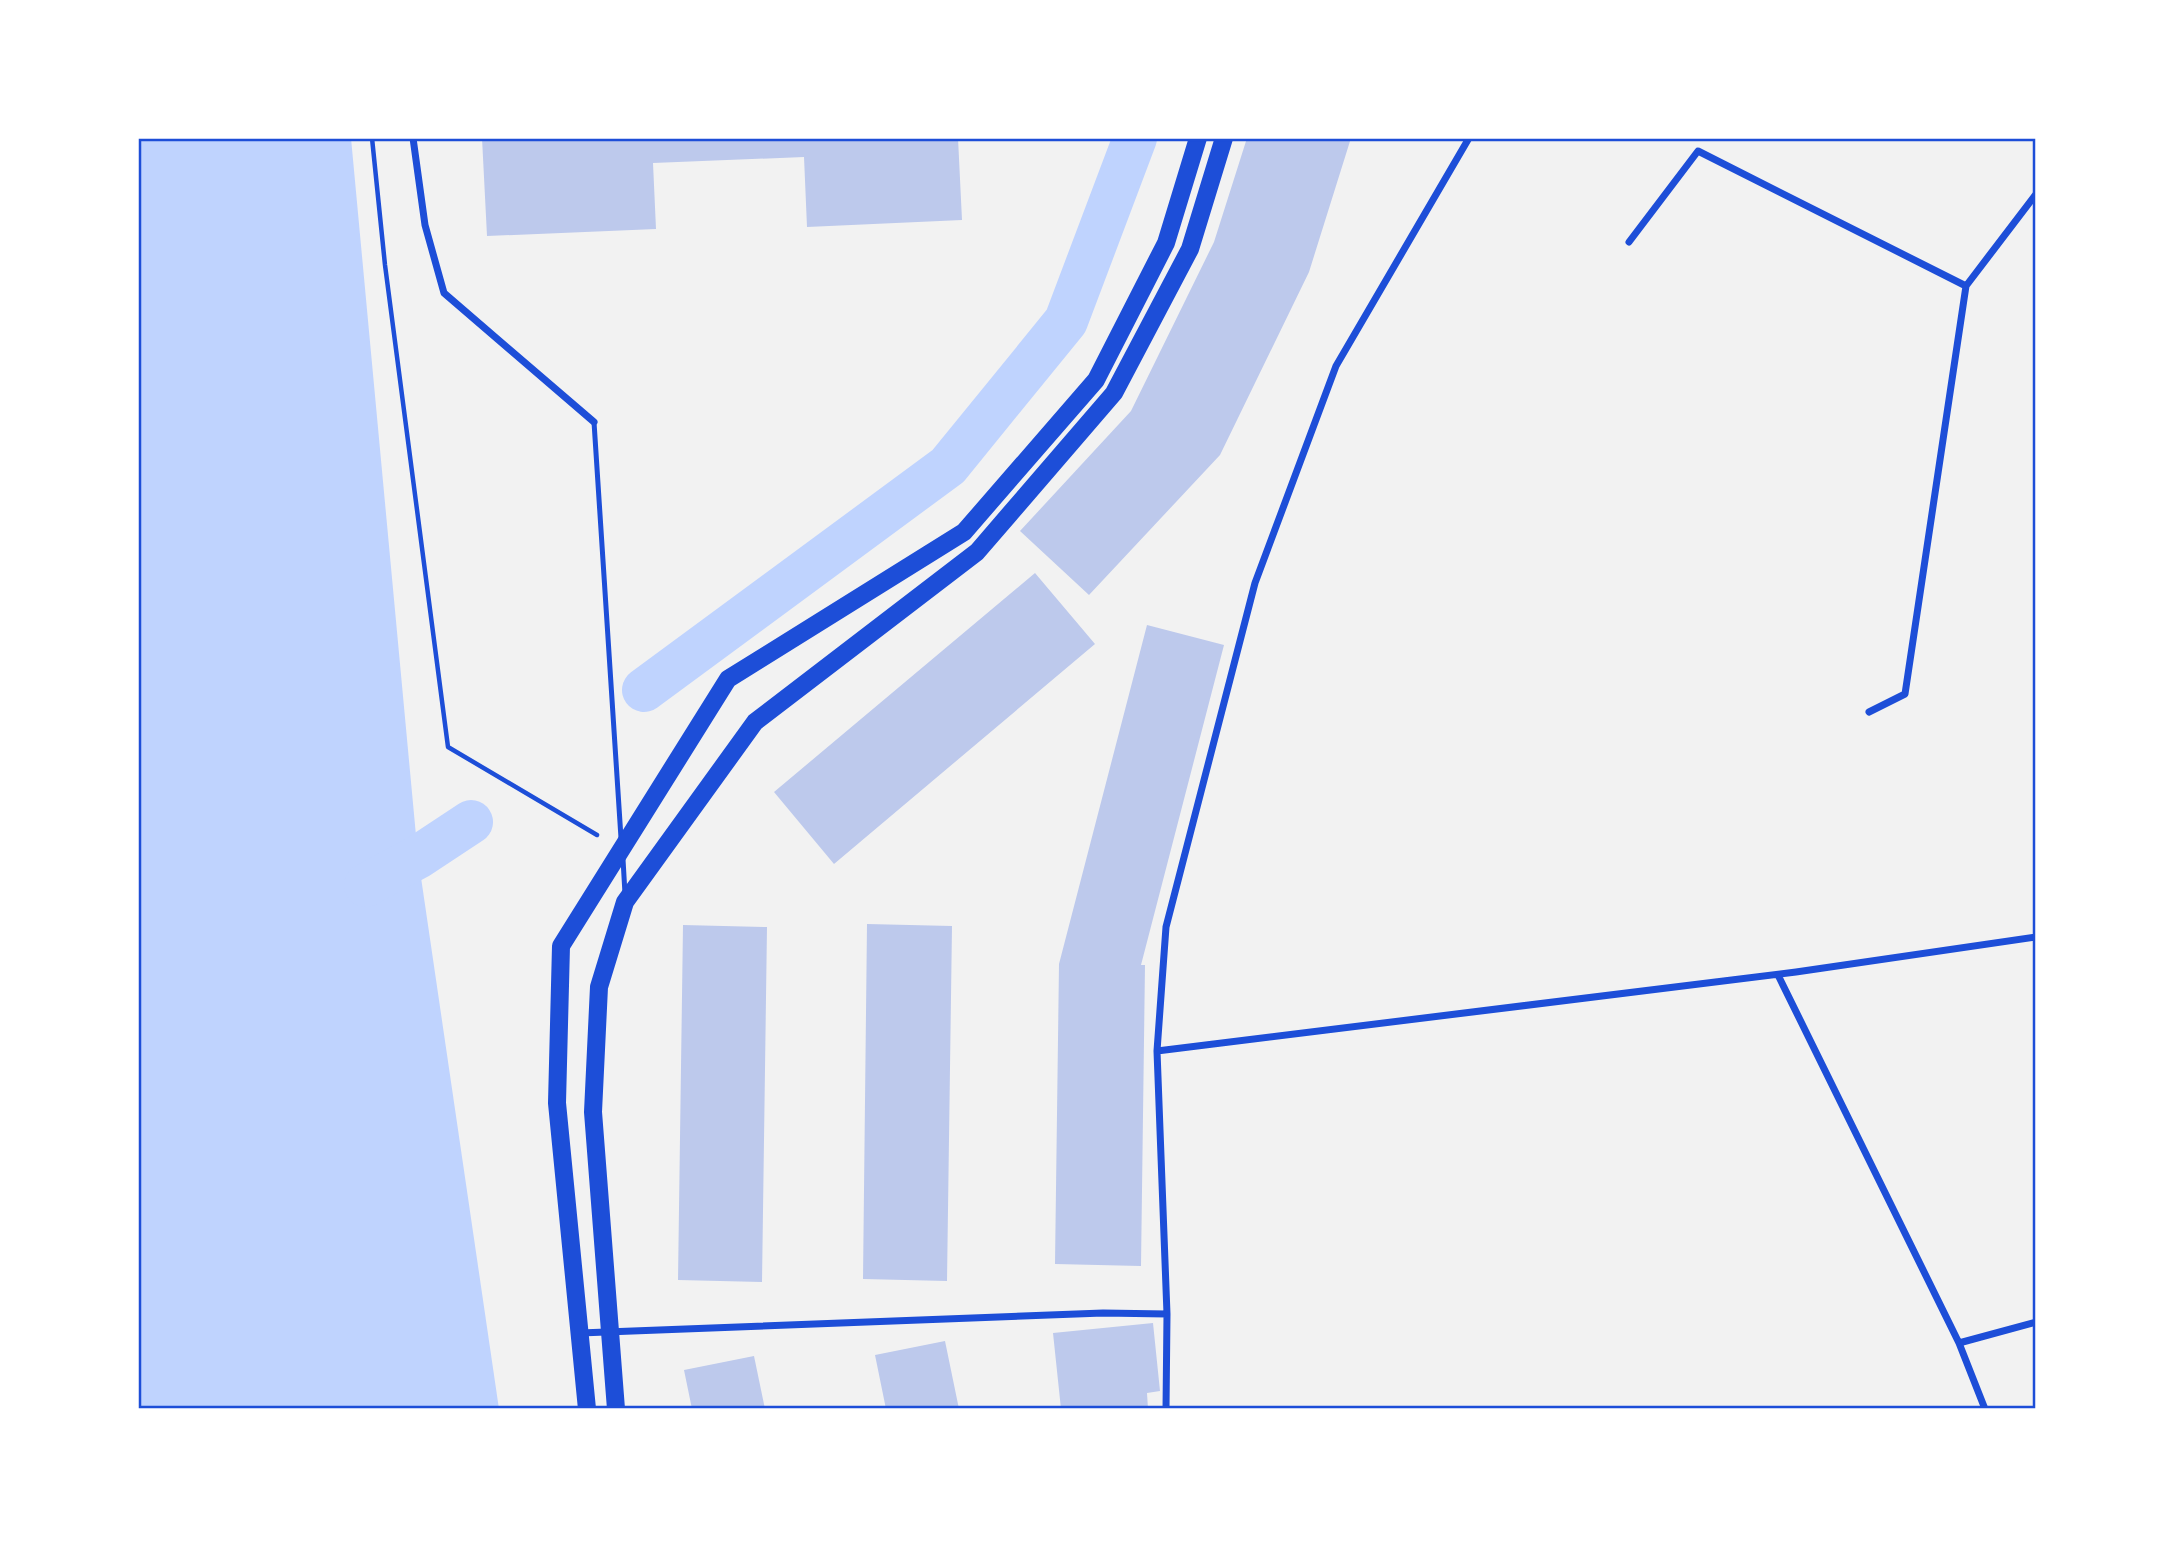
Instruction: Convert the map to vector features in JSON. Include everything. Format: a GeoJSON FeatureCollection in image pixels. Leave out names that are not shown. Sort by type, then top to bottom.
{"type":"FeatureCollection","features":[{"type":"Feature","properties":{"kind":"main road"},"geometry":{"type":"LineString","coordinates":[[587,1409],[557,1103],[561,946],[728,679],[964,531],[1096,380],[1166,243],[1198,138]]}},
{"type":"Feature","properties":{"kind":"main road"},"geometry":{"type":"LineString","coordinates":[[616,1409],[593,1112],[599,987],[625,902],[755,722],[978,552],[1114,393],[1190,248],[1224,138]]}},
{"type":"Feature","properties":{"kind":"street"},"geometry":{"type":"LineString","coordinates":[[413,138],[425,225],[444,293],[594,422]]}},
{"type":"Feature","properties":{"kind":"street"},"geometry":{"type":"LineString","coordinates":[[1166,1409],[1167,1314],[1157,1051],[1166,927],[1255,583],[1336,366],[1469,138]]}},
{"type":"Feature","properties":{"kind":"street"},"geometry":{"type":"LineString","coordinates":[[1629,242],[1698,151],[1966,286]]}},
{"type":"Feature","properties":{"kind":"street"},"geometry":{"type":"LineString","coordinates":[[1869,712],[1905,694],[1966,286],[2036,194]]}},
{"type":"Feature","properties":{"kind":"street"},"geometry":{"type":"LineString","coordinates":[[1157,1051],[1778,975],[2036,937]]}},
{"type":"Feature","properties":{"kind":"street"},"geometry":{"type":"LineString","coordinates":[[1778,975],[1959,1343],[1985,1409]]}},
{"type":"Feature","properties":{"kind":"street"},"geometry":{"type":"LineString","coordinates":[[579,1333],[1103,1313],[1167,1314]]}},
{"type":"Feature","properties":{"kind":"street"},"geometry":{"type":"LineString","coordinates":[[1959,1343],[2036,1322]]}},
{"type":"Feature","properties":{"kind":"lane"},"geometry":{"type":"LineString","coordinates":[[594,422],[625,902]]}},
{"type":"Feature","properties":{"kind":"path"},"geometry":{"type":"LineString","coordinates":[[372,138],[385,265],[448,747],[622,850]]}},
{"type":"Feature","properties":{"kind":"water"},"geometry":{"type":"Polygon","coordinates":[[[138,138],[351,138],[418,857],[499,1409],[138,1409],[138,138]]]}},
{"type":"Feature","properties":{"kind":"building"},"geometry":{"type":"Polygon","coordinates":[[[482,138],[958,138],[962,220],[807,227],[804,157],[653,163],[656,229],[487,236],[482,138]]]}},
{"type":"Feature","properties":{"kind":"building"},"geometry":{"type":"Polygon","coordinates":[[[1247,138],[1351,138],[1309,272],[1220,455],[1089,595],[1020,531],[1131,411],[1214,242],[1247,138]]]}},
{"type":"Feature","properties":{"kind":"building"},"geometry":{"type":"Polygon","coordinates":[[[1035,573],[1095,644],[834,864],[774,792],[1035,573]]]}},
{"type":"Feature","properties":{"kind":"building"},"geometry":{"type":"Polygon","coordinates":[[[1147,625],[1224,645],[1141,965],[1145,965],[1141,1266],[1055,1264],[1059,964],[1147,625]]]}},
{"type":"Feature","properties":{"kind":"building"},"geometry":{"type":"Polygon","coordinates":[[[867,924],[952,926],[947,1281],[863,1279],[867,924]]]}},
{"type":"Feature","properties":{"kind":"building"},"geometry":{"type":"Polygon","coordinates":[[[683,925],[767,927],[762,1282],[678,1280],[683,925]]]}},
{"type":"Feature","properties":{"kind":"building"},"geometry":{"type":"Polygon","coordinates":[[[1153,1323],[1160,1391],[1147,1393],[1148,1409],[1061,1409],[1053,1333],[1153,1323]]]}},
{"type":"Feature","properties":{"kind":"building"},"geometry":{"type":"Polygon","coordinates":[[[945,1341],[959,1409],[886,1409],[875,1355],[945,1341]]]}},
{"type":"Feature","properties":{"kind":"building"},"geometry":{"type":"Polygon","coordinates":[[[754,1356],[765,1409],[692,1409],[684,1370],[754,1356]]]}},
{"type":"Feature","properties":{"kind":"waterway"},"geometry":{"type":"LineString","coordinates":[[644,690],[948,466],[1066,321],[1135,138]]}},
{"type":"Feature","properties":{"kind":"waterway"},"geometry":{"type":"LineString","coordinates":[[366,885],[418,857],[471,822]]}}]}
